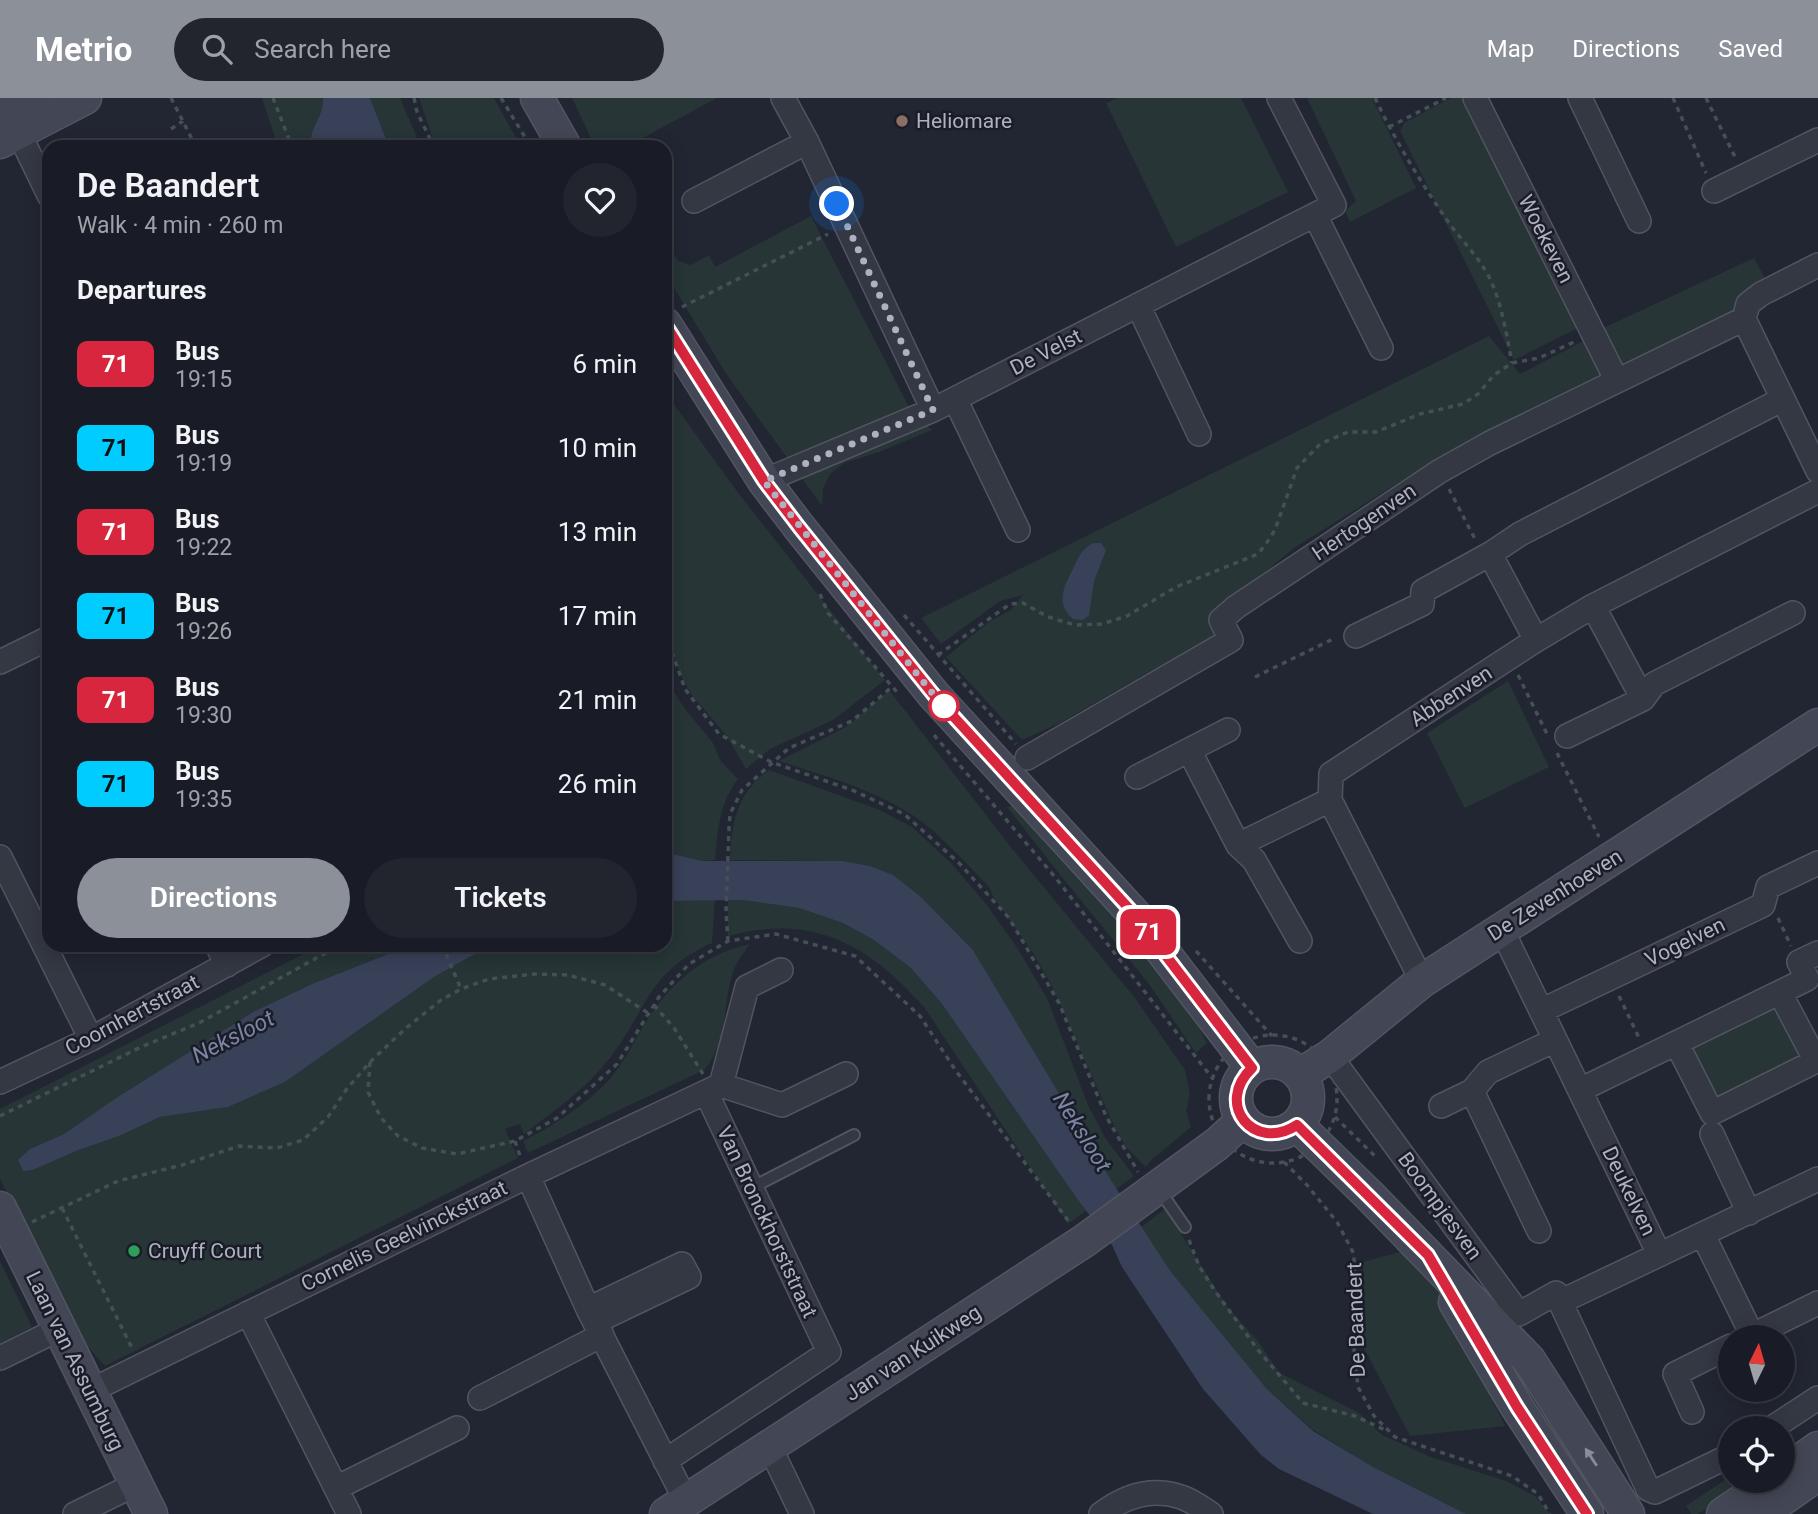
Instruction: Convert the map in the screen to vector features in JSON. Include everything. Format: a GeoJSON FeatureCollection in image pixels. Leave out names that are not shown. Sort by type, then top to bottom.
{"type":"FeatureCollection","features":[{"type":"Feature","properties":{"kind":"main road"},"geometry":{"type":"LineString","coordinates":[[12,120],[85,98]]}},
{"type":"Feature","properties":{"kind":"main road"},"geometry":{"type":"LineString","coordinates":[[537,98],[561,140]]}},
{"type":"Feature","properties":{"kind":"main road"},"geometry":{"type":"LineString","coordinates":[[672,316],[764,481],[933,694],[1134,914],[1252,1068]]}},
{"type":"Feature","properties":{"kind":"main road","name":"De Zevenhoeven"},"geometry":{"type":"LineString","coordinates":[[1300,1074],[1329,1056],[1422,981],[1818,725]]}},
{"type":"Feature","properties":{"kind":"main road"},"geometry":{"type":"LineString","coordinates":[[1277,1062],[1290,1066],[1300,1074],[1306,1084],[1308,1106],[1297,1125],[1287,1132],[1263,1133],[1243,1120],[1236,1098],[1243,1076],[1252,1068],[1277,1062]]}},
{"type":"Feature","properties":{"kind":"main road","name":"Jan van Kuikweg"},"geometry":{"type":"LineString","coordinates":[[676,1507],[1089,1238],[1217,1144],[1243,1120]]}},
{"type":"Feature","properties":{"kind":"main road"},"geometry":{"type":"LineString","coordinates":[[1297,1125],[1529,1360],[1628,1514]]}},
{"type":"Feature","properties":{"kind":"main road","name":"Laan van Assumburg"},"geometry":{"type":"LineString","coordinates":[[6,1220],[151,1514]]}},
{"type":"Feature","properties":{"kind":"main road"},"geometry":{"type":"LineString","coordinates":[[1428,1255],[1517,1407],[1587,1514]]}},
{"type":"Feature","properties":{"kind":"main road"},"geometry":{"type":"LineString","coordinates":[[1795,1464],[1818,1448]]}},
{"type":"Feature","properties":{"kind":"main road"},"geometry":{"type":"LineString","coordinates":[[1761,1514],[1818,1474]]}},
{"type":"Feature","properties":{"kind":"main road"},"geometry":{"type":"LineString","coordinates":[[1723,1514],[1754,1493]]}},
{"type":"Feature","properties":{"kind":"street"},"geometry":{"type":"LineString","coordinates":[[783,98],[847,225],[933,410]]}},
{"type":"Feature","properties":{"kind":"street"},"geometry":{"type":"LineString","coordinates":[[1279,98],[1334,205],[1315,215],[1381,348]]}},
{"type":"Feature","properties":{"kind":"street","name":"Woekeven"},"geometry":{"type":"LineString","coordinates":[[1475,98],[1617,381]]}},
{"type":"Feature","properties":{"kind":"street"},"geometry":{"type":"LineString","coordinates":[[1580,98],[1639,220]]}},
{"type":"Feature","properties":{"kind":"street"},"geometry":{"type":"LineString","coordinates":[[12,120],[42,181]]}},
{"type":"Feature","properties":{"kind":"street"},"geometry":{"type":"LineString","coordinates":[[1714,191],[1818,140]]}},
{"type":"Feature","properties":{"kind":"street"},"geometry":{"type":"LineString","coordinates":[[694,201],[807,142]]}},
{"type":"Feature","properties":{"kind":"street","name":"De Velst"},"geometry":{"type":"LineString","coordinates":[[764,481],[933,410],[1315,215]]}},
{"type":"Feature","properties":{"kind":"street"},"geometry":{"type":"LineString","coordinates":[[1816,461],[1744,318],[1748,304],[1818,265]]}},
{"type":"Feature","properties":{"kind":"street"},"geometry":{"type":"LineString","coordinates":[[1138,305],[1199,434]]}},
{"type":"Feature","properties":{"kind":"street","name":"Hertogenven"},"geometry":{"type":"LineString","coordinates":[[1027,758],[1231,640],[1221,620],[1236,607],[1440,471],[1490,443],[1744,318]]}},
{"type":"Feature","properties":{"kind":"street"},"geometry":{"type":"LineString","coordinates":[[955,399],[1018,530]]}},
{"type":"Feature","properties":{"kind":"street"},"geometry":{"type":"LineString","coordinates":[[1356,636],[1422,604],[1423,591],[1487,556],[1520,534],[1783,399]]}},
{"type":"Feature","properties":{"kind":"street","name":"Abbenven"},"geometry":{"type":"LineString","coordinates":[[1330,800],[1331,774],[1536,640],[1593,606],[1818,491]]}},
{"type":"Feature","properties":{"kind":"street"},"geometry":{"type":"LineString","coordinates":[[1487,556],[1536,640]]}},
{"type":"Feature","properties":{"kind":"street"},"geometry":{"type":"LineString","coordinates":[[1593,606],[1643,699]]}},
{"type":"Feature","properties":{"kind":"street"},"geometry":{"type":"LineString","coordinates":[[1567,736],[1643,699],[1654,684],[1793,613]]}},
{"type":"Feature","properties":{"kind":"street"},"geometry":{"type":"LineString","coordinates":[[0,662],[42,641]]}},
{"type":"Feature","properties":{"kind":"street"},"geometry":{"type":"LineString","coordinates":[[1137,777],[1228,730]]}},
{"type":"Feature","properties":{"kind":"street"},"geometry":{"type":"LineString","coordinates":[[1189,750],[1238,845],[1254,859],[1300,941]]}},
{"type":"Feature","properties":{"kind":"street"},"geometry":{"type":"LineString","coordinates":[[1238,845],[1330,800],[1422,981]]}},
{"type":"Feature","properties":{"kind":"street"},"geometry":{"type":"LineString","coordinates":[[0,858],[42,941]]}},
{"type":"Feature","properties":{"kind":"street","name":"Vogelven"},"geometry":{"type":"LineString","coordinates":[[1541,1012],[1763,905],[1768,887],[1818,863]]}},
{"type":"Feature","properties":{"kind":"street","name":"Deukelven"},"geometry":{"type":"LineString","coordinates":[[1501,929],[1659,1254],[1818,1179]]}},
{"type":"Feature","properties":{"kind":"street"},"geometry":{"type":"LineString","coordinates":[[48,952],[91,1038]]}},
{"type":"Feature","properties":{"kind":"street","name":"Coornhertstraat"},"geometry":{"type":"LineString","coordinates":[[0,1082],[91,1038],[222,955]]}},
{"type":"Feature","properties":{"kind":"street"},"geometry":{"type":"LineString","coordinates":[[1580,1090],[1807,979],[1809,957]]}},
{"type":"Feature","properties":{"kind":"street"},"geometry":{"type":"LineString","coordinates":[[713,1089],[747,987],[781,970]]}},
{"type":"Feature","properties":{"kind":"street"},"geometry":{"type":"LineString","coordinates":[[1677,1044],[1712,1113],[1816,1061],[1780,993]]}},
{"type":"Feature","properties":{"kind":"street"},"geometry":{"type":"LineString","coordinates":[[1441,1106],[1472,1091],[1488,1072],[1555,1040]]}},
{"type":"Feature","properties":{"kind":"street","name":"Boompjesven"},"geometry":{"type":"LineString","coordinates":[[1329,1056],[1519,1314],[1556,1293],[1560,1302],[1659,1254]]}},
{"type":"Feature","properties":{"kind":"street","name":"Van Bronckhorststraat"},"geometry":{"type":"LineString","coordinates":[[713,1089],[782,1105],[846,1074]]}},
{"type":"Feature","properties":{"kind":"street","name":"Van Bronckhorststraat"},"geometry":{"type":"LineString","coordinates":[[665,1461],[829,1352],[751,1188],[713,1089]]}},
{"type":"Feature","properties":{"kind":"street","name":"Cornelis Geelvinckstraat"},"geometry":{"type":"LineString","coordinates":[[90,1391],[528,1176],[713,1089]]}},
{"type":"Feature","properties":{"kind":"street"},"geometry":{"type":"LineString","coordinates":[[1472,1091],[1539,1231]]}},
{"type":"Feature","properties":{"kind":"street"},"geometry":{"type":"LineString","coordinates":[[1712,1134],[1749,1213]]}},
{"type":"Feature","properties":{"kind":"street"},"geometry":{"type":"LineString","coordinates":[[528,1176],[595,1322],[665,1461],[676,1507]]}},
{"type":"Feature","properties":{"kind":"street"},"geometry":{"type":"LineString","coordinates":[[1703,1235],[1746,1325]]}},
{"type":"Feature","properties":{"kind":"street"},"geometry":{"type":"LineString","coordinates":[[1560,1302],[1648,1489],[1655,1492],[1718,1460]]}},
{"type":"Feature","properties":{"kind":"street"},"geometry":{"type":"LineString","coordinates":[[1773,1325],[1818,1303]]}},
{"type":"Feature","properties":{"kind":"street"},"geometry":{"type":"LineString","coordinates":[[248,1313],[349,1514]]}},
{"type":"Feature","properties":{"kind":"street"},"geometry":{"type":"LineString","coordinates":[[480,1398],[595,1322]]}},
{"type":"Feature","properties":{"kind":"street"},"geometry":{"type":"LineString","coordinates":[[0,1358],[59,1329]]}},
{"type":"Feature","properties":{"kind":"street"},"geometry":{"type":"LineString","coordinates":[[1692,1412],[1675,1374],[1718,1352]]}},
{"type":"Feature","properties":{"kind":"street"},"geometry":{"type":"LineString","coordinates":[[1790,1416],[1818,1398]]}},
{"type":"Feature","properties":{"kind":"street"},"geometry":{"type":"LineString","coordinates":[[336,1488],[457,1428]]}},
{"type":"Feature","properties":{"kind":"street"},"geometry":{"type":"LineString","coordinates":[[770,1447],[802,1514]]}},
{"type":"Feature","properties":{"kind":"street"},"geometry":{"type":"LineString","coordinates":[[75,1514],[136,1484]]}},
{"type":"Feature","properties":{"kind":"street"},"geometry":{"type":"LineString","coordinates":[[1101,1514],[1117,1502],[1149,1492],[1182,1497],[1211,1514]]}},
{"type":"Feature","properties":{"kind":"lane"},"geometry":{"type":"LineString","coordinates":[[751,1188],[854,1135]]}},
{"type":"Feature","properties":{"kind":"lane"},"geometry":{"type":"LineString","coordinates":[[1150,1195],[1185,1227]]}},
{"type":"Feature","properties":{"kind":"path"},"geometry":{"type":"LineString","coordinates":[[171,98],[192,140]]}},
{"type":"Feature","properties":{"kind":"path"},"geometry":{"type":"LineString","coordinates":[[273,98],[289,140]]}},
{"type":"Feature","properties":{"kind":"path"},"geometry":{"type":"LineString","coordinates":[[414,98],[416,112],[430,140]]}},
{"type":"Feature","properties":{"kind":"path"},"geometry":{"type":"LineString","coordinates":[[500,98],[527,140]]}},
{"type":"Feature","properties":{"kind":"path"},"geometry":{"type":"LineString","coordinates":[[1375,98],[1420,181],[1478,258],[1488,276],[1500,306],[1512,363]]}},
{"type":"Feature","properties":{"kind":"path"},"geometry":{"type":"LineString","coordinates":[[1389,127],[1446,98]]}},
{"type":"Feature","properties":{"kind":"path"},"geometry":{"type":"LineString","coordinates":[[1673,98],[1714,191]]}},
{"type":"Feature","properties":{"kind":"path"},"geometry":{"type":"LineString","coordinates":[[1706,98],[1744,176]]}},
{"type":"Feature","properties":{"kind":"path"},"geometry":{"type":"LineString","coordinates":[[171,129],[183,121]]}},
{"type":"Feature","properties":{"kind":"path"},"geometry":{"type":"LineString","coordinates":[[672,316],[847,225]]}},
{"type":"Feature","properties":{"kind":"path"},"geometry":{"type":"LineString","coordinates":[[728,941],[726,858],[730,814],[750,780],[789,748],[852,721],[891,685],[933,694],[953,671],[939,655],[1010,604],[1023,603],[1061,622],[1075,625],[1102,624],[1127,616],[1186,582],[1258,554],[1272,537],[1297,468],[1320,443],[1348,432],[1376,432],[1420,414],[1463,404],[1478,394],[1494,375],[1512,363],[1539,358],[1592,334]]}},
{"type":"Feature","properties":{"kind":"path"},"geometry":{"type":"LineString","coordinates":[[1440,471],[1487,556]]}},
{"type":"Feature","properties":{"kind":"path"},"geometry":{"type":"LineString","coordinates":[[1255,677],[1353,630],[1356,636]]}},
{"type":"Feature","properties":{"kind":"path"},"geometry":{"type":"LineString","coordinates":[[672,653],[685,690],[719,734],[771,762],[852,790],[904,814],[959,863],[1009,918],[1059,1003],[1106,1116],[1150,1195]]}},
{"type":"Feature","properties":{"kind":"path"},"geometry":{"type":"LineString","coordinates":[[1509,658],[1610,861]]}},
{"type":"Feature","properties":{"kind":"path"},"geometry":{"type":"LineString","coordinates":[[1766,894],[1809,957]]}},
{"type":"Feature","properties":{"kind":"path"},"geometry":{"type":"LineString","coordinates":[[370,1062],[368,1092],[381,1118],[398,1136],[422,1147],[457,1154],[515,1141],[557,1118],[617,1064],[654,1004],[689,964],[728,941],[776,934],[855,956],[920,1016],[956,1070],[1089,1238]]}},
{"type":"Feature","properties":{"kind":"path"},"geometry":{"type":"LineString","coordinates":[[0,1116],[141,1047],[199,1023],[327,952]]}},
{"type":"Feature","properties":{"kind":"path"},"geometry":{"type":"LineString","coordinates":[[445,952],[461,989]]}},
{"type":"Feature","properties":{"kind":"path"},"geometry":{"type":"LineString","coordinates":[[6,1220],[62,1208],[118,1181],[182,1165],[239,1146],[277,1148],[303,1140],[328,1117],[370,1062],[405,1029],[441,1000],[489,979],[535,974],[568,975],[605,985],[648,1013]]}},
{"type":"Feature","properties":{"kind":"path"},"geometry":{"type":"LineString","coordinates":[[1611,978],[1648,1058]]}},
{"type":"Feature","properties":{"kind":"path"},"geometry":{"type":"LineString","coordinates":[[654,1004],[695,1058],[713,1089]]}},
{"type":"Feature","properties":{"kind":"path","name":"De Baandert"},"geometry":{"type":"LineString","coordinates":[[1284,1162],[1337,1222],[1354,1254],[1354,1349],[1358,1387],[1374,1416],[1395,1437],[1511,1476],[1538,1494],[1550,1514]]}},
{"type":"Feature","properties":{"kind":"path"},"geometry":{"type":"LineString","coordinates":[[62,1208],[141,1365]]}},
{"type":"Feature","properties":{"kind":"path"},"geometry":{"type":"LineString","coordinates":[[1185,1227],[1199,1266],[1215,1291],[1258,1350],[1303,1403],[1355,1416],[1390,1432]]}},
{"type":"Feature","properties":{"kind":"shaded area"},"geometry":{"type":"Polygon","coordinates":[[[262,98],[323,98],[311,140],[276,140],[262,98]]]}},
{"type":"Feature","properties":{"kind":"shaded area"},"geometry":{"type":"Polygon","coordinates":[[[370,98],[400,98],[418,140],[386,140],[370,98]]]}},
{"type":"Feature","properties":{"kind":"shaded area"},"geometry":{"type":"Polygon","coordinates":[[[419,98],[494,98],[517,140],[434,140],[419,98]]]}},
{"type":"Feature","properties":{"kind":"shaded area"},"geometry":{"type":"Polygon","coordinates":[[[572,98],[717,98],[639,140],[592,140],[572,98]]]}},
{"type":"Feature","properties":{"kind":"shaded area"},"geometry":{"type":"Polygon","coordinates":[[[1117,98],[1241,98],[1288,192],[1176,247],[1106,103],[1117,98]]]}},
{"type":"Feature","properties":{"kind":"shaded area"},"geometry":{"type":"Polygon","coordinates":[[[1307,98],[1372,98],[1416,188],[1350,222],[1345,211],[1356,201],[1307,98]]]}},
{"type":"Feature","properties":{"kind":"shaded area"},"geometry":{"type":"Polygon","coordinates":[[[1451,98],[1469,98],[1580,327],[1514,360],[1400,131],[1404,123],[1451,98]]]}},
{"type":"Feature","properties":{"kind":"shaded area"},"geometry":{"type":"Polygon","coordinates":[[[811,216],[912,413],[932,430],[844,463],[830,474],[823,489],[822,506],[725,372],[672,285],[672,250],[678,261],[691,265],[709,255],[715,267],[811,216]]]}},
{"type":"Feature","properties":{"kind":"shaded area"},"geometry":{"type":"Polygon","coordinates":[[[1754,258],[1767,282],[1738,298],[1733,313],[1620,375],[1599,330],[1754,258]]]}},
{"type":"Feature","properties":{"kind":"shaded area"},"geometry":{"type":"Polygon","coordinates":[[[1489,336],[1520,374],[1589,338],[1609,379],[1441,456],[1294,548],[1227,604],[1233,628],[1060,723],[1022,740],[946,657],[990,621],[1011,610],[1023,595],[1000,601],[941,644],[921,618],[1489,336]]]}},
{"type":"Feature","properties":{"kind":"shaded area"},"geometry":{"type":"Polygon","coordinates":[[[672,402],[739,494],[885,680],[833,720],[770,749],[746,769],[726,735],[692,695],[674,658],[672,402]]]}},
{"type":"Feature","properties":{"kind":"shaded area"},"geometry":{"type":"Polygon","coordinates":[[[1508,681],[1549,767],[1465,808],[1427,733],[1508,681]]]}},
{"type":"Feature","properties":{"kind":"shaded area"},"geometry":{"type":"Polygon","coordinates":[[[672,689],[713,743],[720,760],[738,779],[723,808],[715,860],[702,861],[672,854],[672,689]]]}},
{"type":"Feature","properties":{"kind":"shaded area"},"geometry":{"type":"Polygon","coordinates":[[[889,690],[1014,851],[1135,998],[1185,1070],[1190,1094],[1186,1111],[1191,1127],[1146,1167],[1127,1148],[1115,1128],[1052,986],[989,887],[934,832],[898,806],[848,784],[779,761],[846,727],[889,690]]]}},
{"type":"Feature","properties":{"kind":"shaded area"},"geometry":{"type":"Polygon","coordinates":[[[769,770],[880,810],[912,827],[951,863],[986,904],[1016,946],[1047,998],[1088,1105],[1106,1139],[1134,1176],[1116,1189],[973,950],[921,897],[870,866],[843,861],[730,860],[732,833],[738,810],[749,789],[769,770]]]}},
{"type":"Feature","properties":{"kind":"shaded area"},"geometry":{"type":"Polygon","coordinates":[[[1018,803],[1112,914],[1200,1029],[1207,1043],[1196,1053],[1149,984],[1007,807],[1018,803]]]}},
{"type":"Feature","properties":{"kind":"shaded area"},"geometry":{"type":"Polygon","coordinates":[[[715,900],[712,943],[674,966],[661,979],[609,1059],[569,1099],[524,1134],[520,1124],[505,1129],[518,1158],[105,1366],[81,1339],[0,1179],[0,1109],[307,952],[393,952],[312,984],[253,1012],[64,1134],[30,1149],[22,1171],[33,1170],[160,1117],[228,1107],[285,1082],[434,977],[479,952],[672,952],[672,901],[715,900]]]}},
{"type":"Feature","properties":{"kind":"shaded area"},"geometry":{"type":"Polygon","coordinates":[[[728,900],[799,908],[843,923],[874,940],[911,968],[942,1004],[1086,1211],[1068,1224],[924,1007],[882,966],[837,939],[813,932],[759,930],[728,936],[728,900]]]}},
{"type":"Feature","properties":{"kind":"shaded area"},"geometry":{"type":"Polygon","coordinates":[[[750,944],[734,968],[718,1048],[704,1070],[528,1153],[523,1141],[567,1115],[607,1082],[624,1060],[657,1006],[679,981],[719,954],[750,944]]]}},
{"type":"Feature","properties":{"kind":"shaded area"},"geometry":{"type":"Polygon","coordinates":[[[1781,1000],[1811,1062],[1714,1109],[1683,1048],[1781,1000]]]}},
{"type":"Feature","properties":{"kind":"shaded area"},"geometry":{"type":"Polygon","coordinates":[[[1165,1209],[1229,1309],[1257,1340],[1280,1373],[1359,1413],[1382,1435],[1431,1457],[1506,1481],[1535,1496],[1550,1514],[1466,1514],[1375,1468],[1313,1430],[1266,1388],[1171,1272],[1141,1227],[1165,1209]]]}},
{"type":"Feature","properties":{"kind":"shaded area"},"geometry":{"type":"Polygon","coordinates":[[[1407,1250],[1437,1288],[1505,1426],[1410,1436],[1364,1348],[1363,1262],[1407,1250]]]}},
{"type":"Feature","properties":{"kind":"shaded area"},"geometry":{"type":"Polygon","coordinates":[[[0,1261],[32,1327],[0,1343],[0,1261]]]}},
{"type":"Feature","properties":{"kind":"shaded area"},"geometry":{"type":"Polygon","coordinates":[[[1718,1485],[1718,1493],[1732,1493],[1698,1514],[1691,1514],[1686,1506],[1718,1485]]]}},
{"type":"Feature","properties":{"kind":"water"},"geometry":{"type":"Polygon","coordinates":[[[323,98],[370,98],[386,140],[311,140],[323,98]]]}},
{"type":"Feature","properties":{"kind":"water"},"geometry":{"type":"Polygon","coordinates":[[[1094,543],[1101,543],[1106,550],[1094,581],[1089,615],[1083,620],[1073,619],[1063,603],[1063,591],[1080,556],[1094,543]]]}},
{"type":"Feature","properties":{"kind":"water","name":"Neksloot"},"geometry":{"type":"Polygon","coordinates":[[[672,854],[702,861],[843,861],[870,866],[893,875],[921,897],[973,950],[1111,1180],[1171,1272],[1266,1388],[1313,1431],[1375,1468],[1466,1514],[1373,1514],[1279,1469],[1261,1455],[1203,1389],[1122,1267],[1112,1245],[942,1004],[911,968],[874,940],[843,923],[799,908],[742,900],[672,901],[672,854]]]}},
{"type":"Feature","properties":{"kind":"water","name":"Neksloot"},"geometry":{"type":"Polygon","coordinates":[[[393,952],[479,952],[434,977],[285,1082],[228,1107],[160,1117],[33,1170],[23,1171],[18,1160],[30,1149],[64,1134],[253,1012],[312,984],[393,952]]]}},
{"type":"Feature","properties":{"kind":"bus line","name":"71"},"geometry":{"type":"LineString","coordinates":[[672,335],[764,481],[799,527],[933,694],[1134,914],[1252,1068],[1243,1076],[1236,1098],[1243,1120],[1263,1133],[1287,1132],[1297,1125],[1428,1255],[1517,1407],[1587,1514]]}},
{"type":"Feature","properties":{"kind":"place","name":"Heliomare"},"geometry":{"type":"Point","coordinates":[902,121]}},
{"type":"Feature","properties":{"kind":"place","name":"Cruyff Court"},"geometry":{"type":"Point","coordinates":[134,1251]}},
{"type":"Feature","properties":{"kind":"route"},"geometry":{"type":"LineString","coordinates":[[837,204],[933,410],[764,481],[951,714],[944,706]]}}]}
